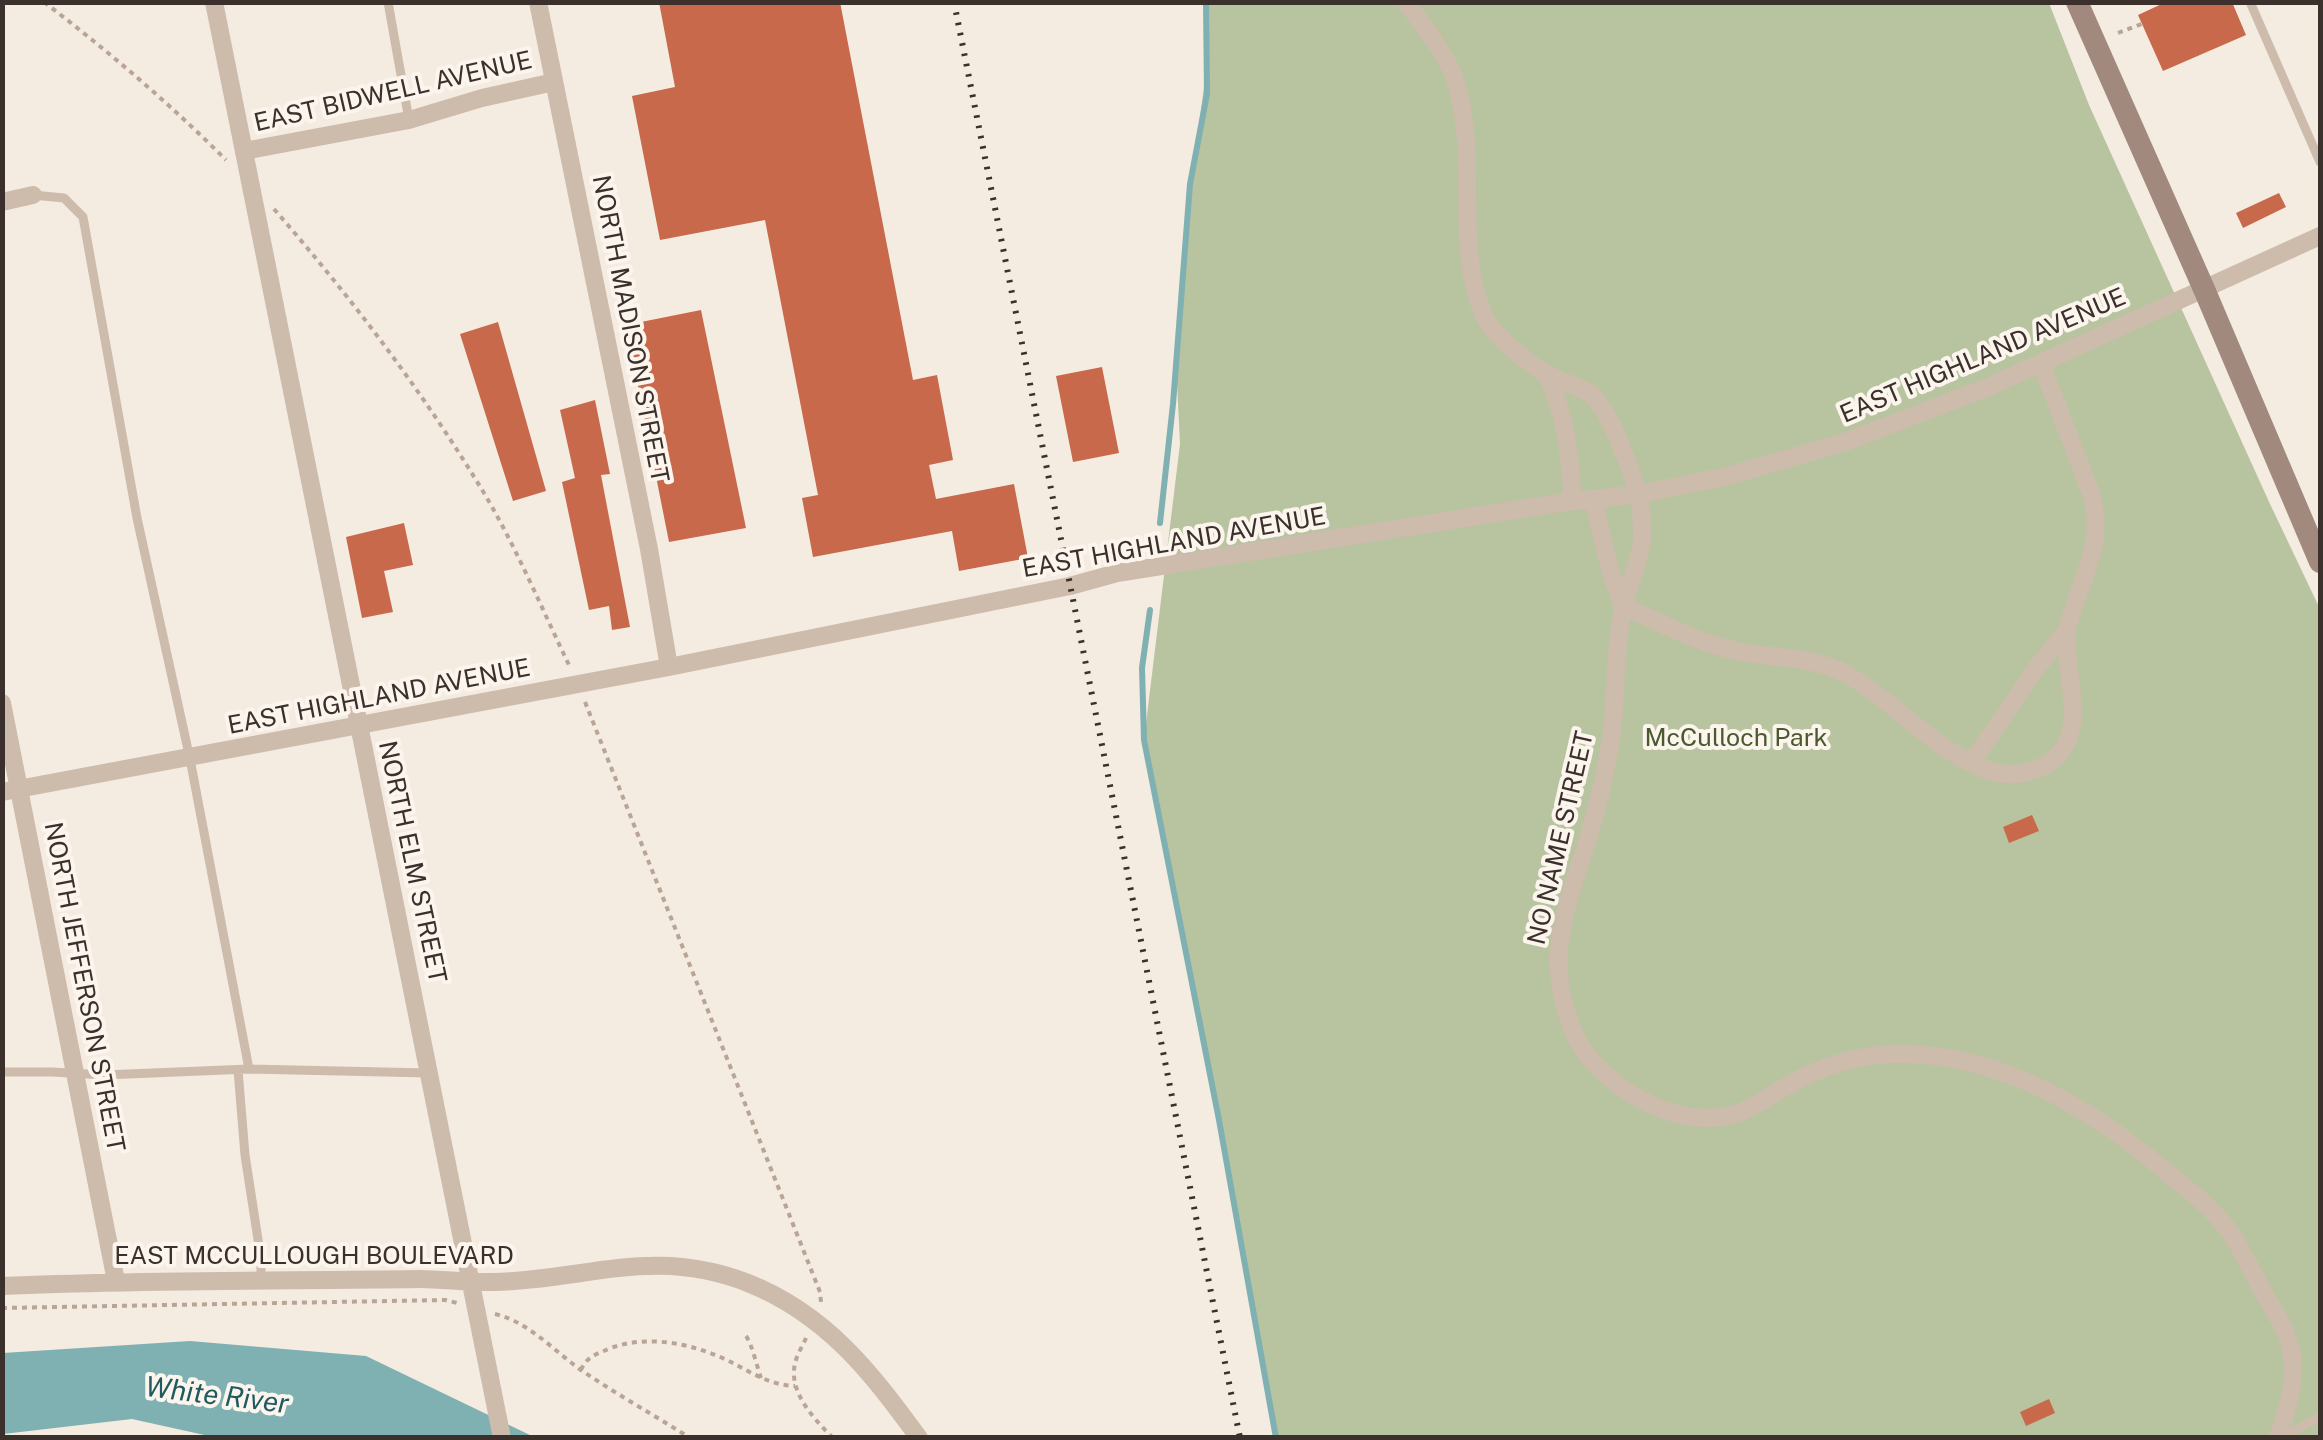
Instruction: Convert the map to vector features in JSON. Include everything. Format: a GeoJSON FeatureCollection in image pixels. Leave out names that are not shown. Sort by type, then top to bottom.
{"type":"FeatureCollection","features":[{"type":"Feature","properties":{"kind":"main road"},"geometry":{"type":"LineString","coordinates":[[2080,4],[2320,562]]}},
{"type":"Feature","properties":{"kind":"street","name":"NORTH ELM STREET"},"geometry":{"type":"LineString","coordinates":[[214,2],[502,1438]]}},
{"type":"Feature","properties":{"kind":"street","name":"NORTH MADISON STREET"},"geometry":{"type":"LineString","coordinates":[[538,2],[649,549],[669,667]]}},
{"type":"Feature","properties":{"kind":"street","name":"NO NAME STREET"},"geometry":{"type":"LineString","coordinates":[[1406,2],[1444,56],[1457,85],[1464,116],[1469,265],[1488,324],[1546,374],[1588,392],[1602,407],[1639,494],[1643,536],[1618,633],[1612,735],[1591,830],[1558,944],[1564,1009],[1586,1053],[1631,1094],[1676,1113],[1707,1118],[1743,1112],[1833,1064],[1889,1054],[1915,1054],[1976,1065],[2035,1085],[2070,1104],[2148,1156],[2203,1202],[2235,1239],[2278,1318],[2293,1359],[2293,1384],[2279,1438]]}},
{"type":"Feature","properties":{"kind":"street","name":"EAST BIDWELL AVENUE"},"geometry":{"type":"LineString","coordinates":[[244,151],[408,120],[554,82]]}},
{"type":"Feature","properties":{"kind":"street"},"geometry":{"type":"LineString","coordinates":[[2,202],[33,194]]}},
{"type":"Feature","properties":{"kind":"street","name":"EAST HIGHLAND AVENUE"},"geometry":{"type":"LineString","coordinates":[[12,790],[669,667],[1070,586],[1117,573],[1639,494],[1724,477],[1842,442],[1946,404],[2320,236]]}},
{"type":"Feature","properties":{"kind":"street"},"geometry":{"type":"LineString","coordinates":[[1971,762],[2067,630],[2094,550],[2096,513],[2092,496],[2042,362]]}},
{"type":"Feature","properties":{"kind":"street"},"geometry":{"type":"LineString","coordinates":[[1546,374],[1560,403],[1574,501]]}},
{"type":"Feature","properties":{"kind":"street"},"geometry":{"type":"LineString","coordinates":[[1593,499],[1623,606],[1715,645],[1814,662],[1846,674],[1944,746],[1998,774],[2028,772],[2050,762],[2066,746],[2072,718],[2067,630]]}},
{"type":"Feature","properties":{"kind":"street","name":"NORTH JEFFERSON STREET"},"geometry":{"type":"LineString","coordinates":[[2,703],[12,790],[116,1281]]}},
{"type":"Feature","properties":{"kind":"street","name":"EAST MCCULLOUGH BOULEVARD"},"geometry":{"type":"LineString","coordinates":[[2,1286],[116,1281],[516,1281],[612,1267],[685,1266],[747,1282],[815,1319],[865,1367],[919,1438]]}},
{"type":"Feature","properties":{"kind":"lane"},"geometry":{"type":"LineString","coordinates":[[388,2],[408,120]]}},
{"type":"Feature","properties":{"kind":"lane"},"geometry":{"type":"LineString","coordinates":[[2250,2],[2320,162]]}},
{"type":"Feature","properties":{"kind":"lane"},"geometry":{"type":"LineString","coordinates":[[33,194],[64,198],[83,217],[137,518],[190,759],[244,1069],[245,1155],[261,1281]]}},
{"type":"Feature","properties":{"kind":"lane"},"geometry":{"type":"LineString","coordinates":[[2,1072],[429,1072]]}},
{"type":"Feature","properties":{"kind":"lane"},"geometry":{"type":"LineString","coordinates":[[2279,1438],[2320,1417]]}},
{"type":"Feature","properties":{"kind":"path"},"geometry":{"type":"LineString","coordinates":[[44,2],[144,83],[251,185],[378,336],[478,482],[578,684],[820,1292],[822,1299],[815,1319],[795,1362],[795,1386],[833,1438]]}},
{"type":"Feature","properties":{"kind":"path"},"geometry":{"type":"LineString","coordinates":[[2118,33],[2142,24]]}},
{"type":"Feature","properties":{"kind":"path"},"geometry":{"type":"LineString","coordinates":[[2,1308],[445,1300]]}},
{"type":"Feature","properties":{"kind":"path"},"geometry":{"type":"LineString","coordinates":[[506,1316],[581,1370],[690,1438]]}},
{"type":"Feature","properties":{"kind":"path"},"geometry":{"type":"LineString","coordinates":[[746,1336],[762,1378]]}},
{"type":"Feature","properties":{"kind":"path"},"geometry":{"type":"LineString","coordinates":[[581,1370],[585,1360],[618,1346],[663,1342],[704,1350],[762,1378],[795,1386]]}},
{"type":"Feature","properties":{"kind":"green space","name":"McCulloch Park"},"geometry":{"type":"Polygon","coordinates":[[[1206,3],[2049,3],[2089,105],[2320,609],[2320,1437],[1276,1437],[1144,740],[1180,444],[1176,363],[1189,202],[1207,63],[1206,3]]]}},
{"type":"Feature","properties":{"kind":"water","name":"White River"},"geometry":{"type":"Polygon","coordinates":[[[190,1341],[366,1356],[534,1437],[218,1438],[132,1419],[3,1434],[3,1353],[190,1341]]]}},
{"type":"Feature","properties":{"kind":"building"},"geometry":{"type":"Polygon","coordinates":[[[659,2],[840,2],[913,380],[937,375],[953,460],[929,465],[936,499],[1014,484],[1028,558],[959,571],[952,531],[813,557],[802,498],[818,495],[765,220],[660,240],[632,96],[675,87],[659,2]]]}},
{"type":"Feature","properties":{"kind":"building"},"geometry":{"type":"Polygon","coordinates":[[[2166,2],[2232,2],[2246,35],[2163,71],[2138,15],[2166,2]]]}},
{"type":"Feature","properties":{"kind":"building"},"geometry":{"type":"Polygon","coordinates":[[[2279,193],[2286,207],[2243,228],[2236,213],[2279,193]]]}},
{"type":"Feature","properties":{"kind":"building"},"geometry":{"type":"Polygon","coordinates":[[[701,310],[746,528],[669,542],[626,325],[701,310]]]}},
{"type":"Feature","properties":{"kind":"building"},"geometry":{"type":"Polygon","coordinates":[[[498,322],[546,491],[513,501],[460,334],[498,322]]]}},
{"type":"Feature","properties":{"kind":"building"},"geometry":{"type":"Polygon","coordinates":[[[1102,367],[1119,453],[1073,462],[1056,376],[1102,367]]]}},
{"type":"Feature","properties":{"kind":"building"},"geometry":{"type":"Polygon","coordinates":[[[595,400],[610,474],[601,475],[630,627],[612,630],[609,606],[589,610],[562,482],[575,478],[560,410],[595,400]]]}},
{"type":"Feature","properties":{"kind":"building"},"geometry":{"type":"Polygon","coordinates":[[[404,523],[413,565],[384,571],[393,612],[362,618],[346,537],[404,523]]]}},
{"type":"Feature","properties":{"kind":"building"},"geometry":{"type":"Polygon","coordinates":[[[2032,815],[2039,831],[2009,843],[2003,827],[2032,815]]]}},
{"type":"Feature","properties":{"kind":"building"},"geometry":{"type":"Polygon","coordinates":[[[2049,1399],[2055,1413],[2026,1426],[2020,1412],[2049,1399]]]}},
{"type":"Feature","properties":{"kind":"waterway"},"geometry":{"type":"LineString","coordinates":[[1160,523],[1190,184],[1207,94],[1206,2]]}},
{"type":"Feature","properties":{"kind":"waterway"},"geometry":{"type":"LineString","coordinates":[[1150,610],[1142,668],[1144,740],[1219,1120],[1276,1438]]}},
{"type":"Feature","properties":{"kind":"railway"},"geometry":{"type":"LineString","coordinates":[[954,2],[1240,1438]]}}]}
